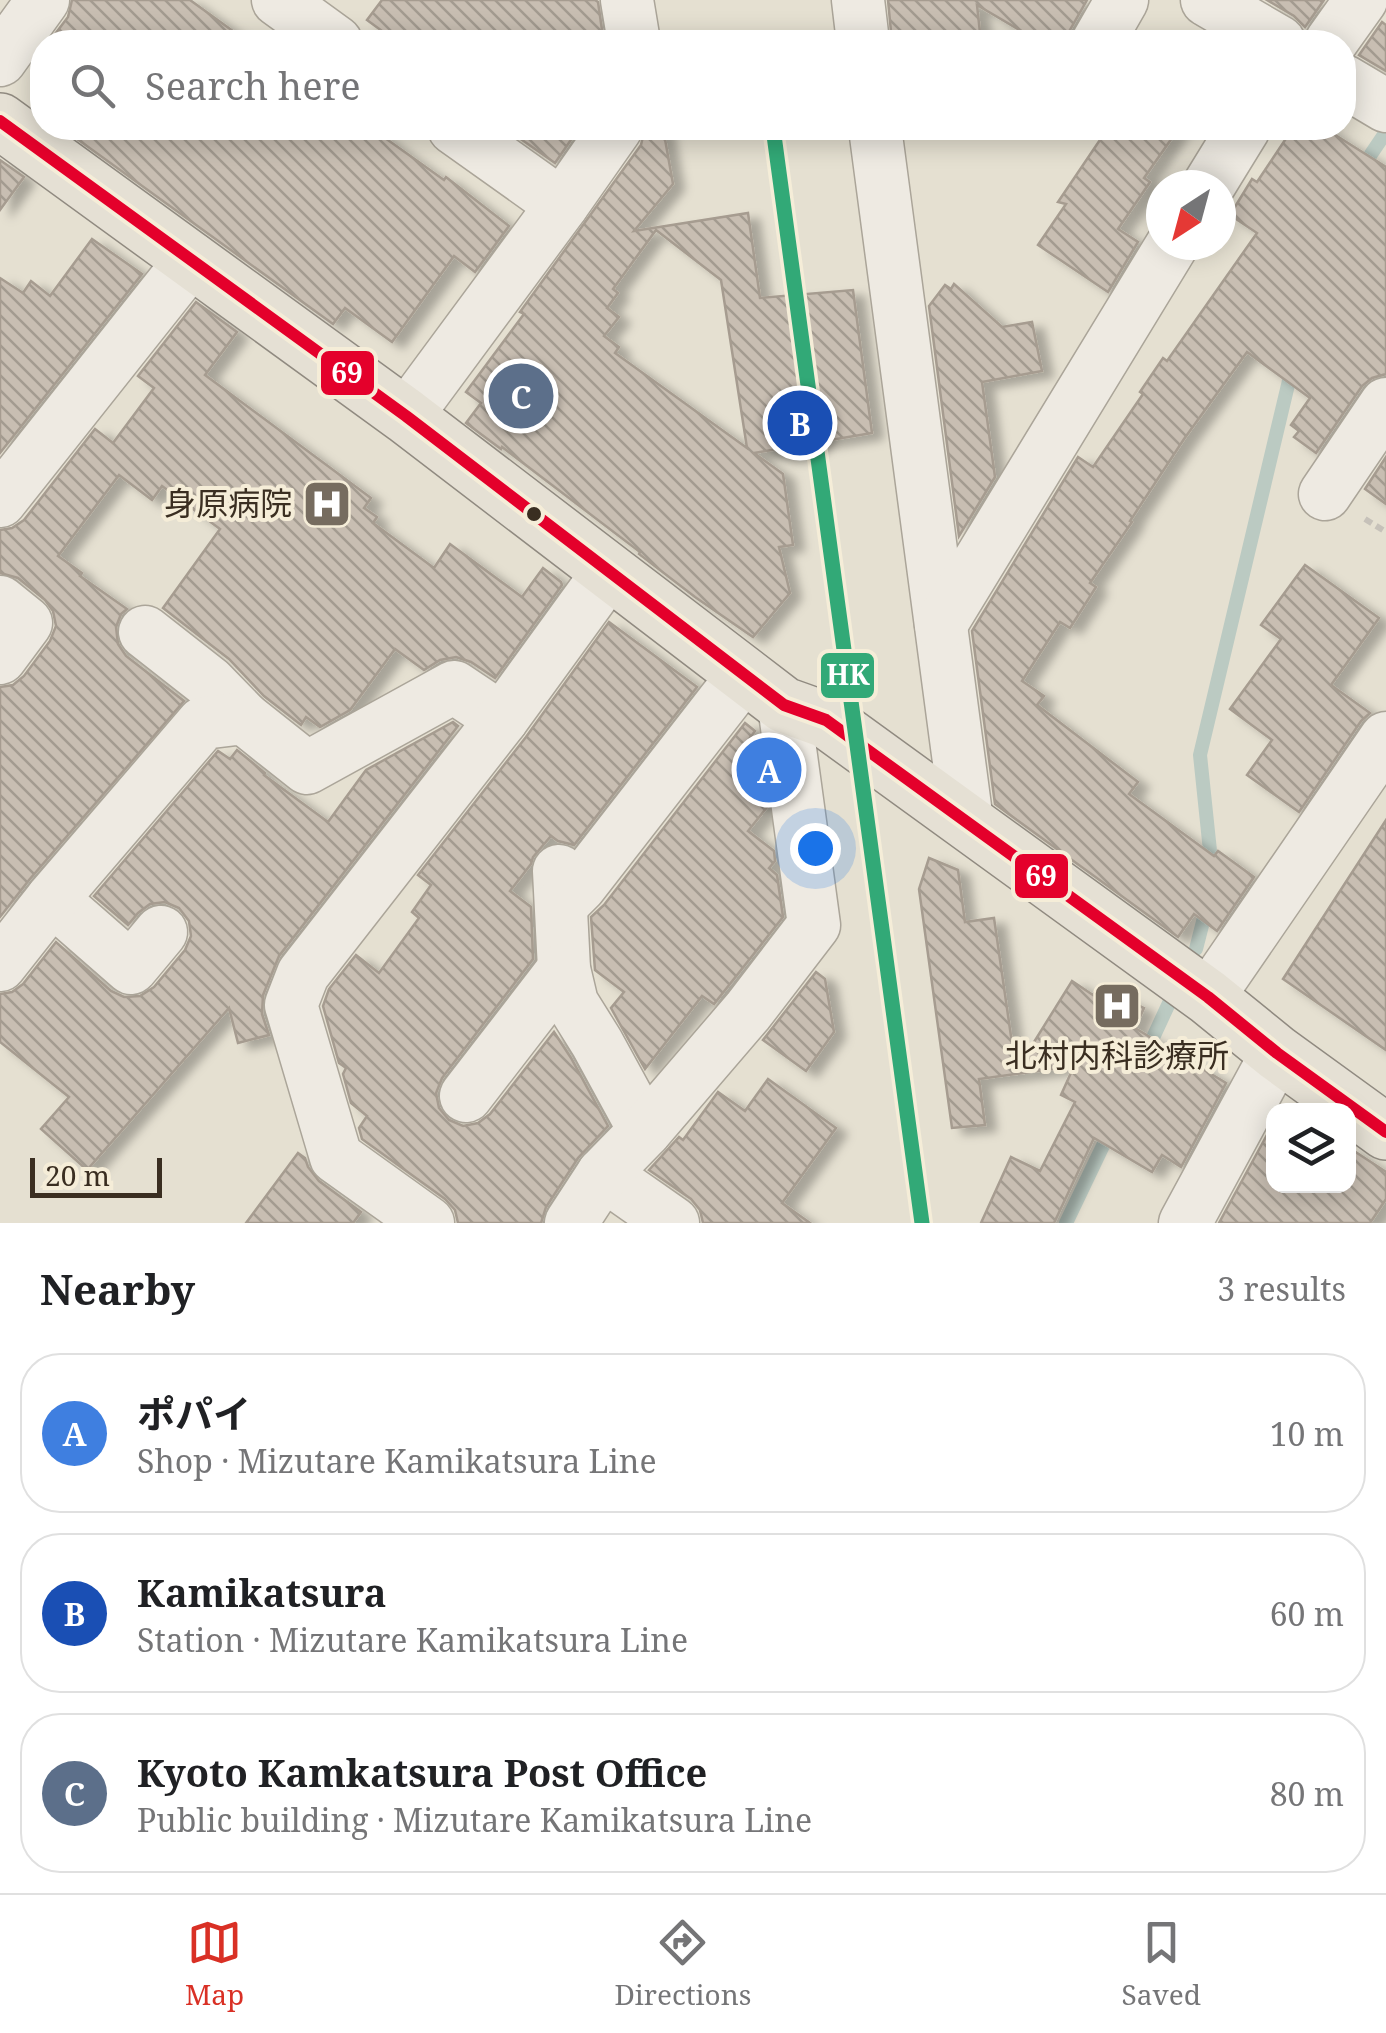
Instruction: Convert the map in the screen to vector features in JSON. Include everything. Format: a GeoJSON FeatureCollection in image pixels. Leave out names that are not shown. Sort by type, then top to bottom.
{"type":"FeatureCollection","features":[{"type":"Feature","properties":{"kind":"main road"},"geometry":{"type":"LineString","coordinates":[[0,121],[406,416],[764,690],[826,720],[1208,997],[1386,1132]]}},
{"type":"Feature","properties":{"kind":"street"},"geometry":{"type":"LineString","coordinates":[[0,60],[43,0]]}},
{"type":"Feature","properties":{"kind":"street"},"geometry":{"type":"LineString","coordinates":[[278,0],[319,30]]}},
{"type":"Feature","properties":{"kind":"street"},"geometry":{"type":"LineString","coordinates":[[627,0],[632,30]]}},
{"type":"Feature","properties":{"kind":"street"},"geometry":{"type":"LineString","coordinates":[[858,0],[862,30]]}},
{"type":"Feature","properties":{"kind":"street"},"geometry":{"type":"LineString","coordinates":[[1105,30],[1122,0]]}},
{"type":"Feature","properties":{"kind":"street"},"geometry":{"type":"LineString","coordinates":[[1207,0],[1259,30]]}},
{"type":"Feature","properties":{"kind":"street"},"geometry":{"type":"LineString","coordinates":[[1340,30],[1361,0]]}},
{"type":"Feature","properties":{"kind":"street"},"geometry":{"type":"LineString","coordinates":[[1356,88],[1386,106]]}},
{"type":"Feature","properties":{"kind":"street"},"geometry":{"type":"LineString","coordinates":[[471,140],[562,206]]}},
{"type":"Feature","properties":{"kind":"street"},"geometry":{"type":"LineString","coordinates":[[406,416],[608,140]]}},
{"type":"Feature","properties":{"kind":"street"},"geometry":{"type":"LineString","coordinates":[[877,140],[967,822]]}},
{"type":"Feature","properties":{"kind":"street"},"geometry":{"type":"LineString","coordinates":[[1217,170],[1236,140]]}},
{"type":"Feature","properties":{"kind":"street"},"geometry":{"type":"LineString","coordinates":[[0,500],[192,259]]}},
{"type":"Feature","properties":{"kind":"street"},"geometry":{"type":"LineString","coordinates":[[941,624],[1163,260]]}},
{"type":"Feature","properties":{"kind":"street"},"geometry":{"type":"LineString","coordinates":[[1326,494],[1386,404]]}},
{"type":"Feature","properties":{"kind":"street"},"geometry":{"type":"LineString","coordinates":[[428,1223],[336,1157],[292,1005],[303,974],[502,719],[608,572]]}},
{"type":"Feature","properties":{"kind":"street"},"geometry":{"type":"LineString","coordinates":[[0,602],[26,623],[0,658]]}},
{"type":"Feature","properties":{"kind":"street"},"geometry":{"type":"LineString","coordinates":[[145,632],[210,682],[244,718],[306,768],[454,688],[502,719]]}},
{"type":"Feature","properties":{"kind":"street"},"geometry":{"type":"LineString","coordinates":[[645,1131],[572,1003],[564,969],[561,888],[580,886],[764,690]]}},
{"type":"Feature","properties":{"kind":"street"},"geometry":{"type":"LineString","coordinates":[[571,1223],[603,1174],[748,1011],[814,925],[764,690]]}},
{"type":"Feature","properties":{"kind":"street"},"geometry":{"type":"LineString","coordinates":[[0,965],[203,723],[244,718]]}},
{"type":"Feature","properties":{"kind":"street"},"geometry":{"type":"LineString","coordinates":[[1208,997],[1386,738]]}},
{"type":"Feature","properties":{"kind":"street"},"geometry":{"type":"LineString","coordinates":[[52,899],[132,968],[162,932]]}},
{"type":"Feature","properties":{"kind":"street"},"geometry":{"type":"LineString","coordinates":[[466,1096],[564,969]]}},
{"type":"Feature","properties":{"kind":"street"},"geometry":{"type":"LineString","coordinates":[[1185,1223],[1277,1053]]}},
{"type":"Feature","properties":{"kind":"street"},"geometry":{"type":"LineString","coordinates":[[603,1174],[673,1223]]}},
{"type":"Feature","properties":{"kind":"building"},"geometry":{"type":"Polygon","coordinates":[[[72,0],[190,0],[231,30],[58,30],[68,17],[72,0]]]}},
{"type":"Feature","properties":{"kind":"building"},"geometry":{"type":"Polygon","coordinates":[[[382,0],[595,0],[602,30],[381,30],[367,20],[382,0]]]}},
{"type":"Feature","properties":{"kind":"building"},"geometry":{"type":"Polygon","coordinates":[[[888,0],[1087,0],[1070,30],[1020,30],[977,5],[980,30],[891,30],[888,0]]]}},
{"type":"Feature","properties":{"kind":"building"},"geometry":{"type":"Polygon","coordinates":[[[1267,0],[1324,0],[1305,27],[1267,0]]]}},
{"type":"Feature","properties":{"kind":"building"},"geometry":{"type":"Polygon","coordinates":[[[1382,22],[1386,25],[1386,71],[1359,55],[1382,22]]]}},
{"type":"Feature","properties":{"kind":"building"},"geometry":{"type":"Polygon","coordinates":[[[79,140],[388,140],[444,180],[446,177],[509,226],[475,272],[454,256],[392,342],[345,308],[333,324],[79,140]]]}},
{"type":"Feature","properties":{"kind":"building"},"geometry":{"type":"Polygon","coordinates":[[[522,140],[571,140],[555,163],[522,140]]]}},
{"type":"Feature","properties":{"kind":"building"},"geometry":{"type":"Polygon","coordinates":[[[642,140],[665,140],[673,184],[634,231],[748,213],[760,298],[853,290],[872,433],[754,453],[783,474],[793,545],[779,547],[790,593],[753,637],[466,423],[481,403],[466,392],[524,314],[520,312],[642,140]],[[656,230],[613,289],[618,293],[607,308],[619,317],[604,336],[619,347],[615,353],[747,448],[721,280],[656,230]]]}},
{"type":"Feature","properties":{"kind":"building"},"geometry":{"type":"Polygon","coordinates":[[[1100,140],[1171,140],[1146,170],[1146,188],[1118,229],[1138,242],[1108,292],[1038,245],[1066,204],[1058,202],[1100,140]]]}},
{"type":"Feature","properties":{"kind":"building"},"geometry":{"type":"Polygon","coordinates":[[[1285,140],[1343,140],[1386,167],[1386,374],[1362,386],[1316,453],[1294,437],[1299,431],[1291,425],[1310,398],[1247,352],[1184,439],[1090,583],[1096,587],[1070,628],[1060,622],[1022,681],[1044,696],[1037,705],[1138,782],[1129,794],[1214,856],[1218,851],[1254,877],[1217,931],[1194,914],[1178,937],[995,804],[972,631],[1078,457],[1093,467],[1163,358],[1167,361],[1257,233],[1236,219],[1236,205],[1252,179],[1257,182],[1285,140]]]}},
{"type":"Feature","properties":{"kind":"building"},"geometry":{"type":"Polygon","coordinates":[[[0,160],[24,177],[0,210],[0,160]]]}},
{"type":"Feature","properties":{"kind":"building"},"geometry":{"type":"Polygon","coordinates":[[[92,239],[142,274],[0,453],[0,278],[23,293],[31,281],[50,296],[92,239]]]}},
{"type":"Feature","properties":{"kind":"building"},"geometry":{"type":"Polygon","coordinates":[[[954,284],[1002,327],[1032,322],[1042,371],[982,382],[995,477],[959,536],[929,306],[945,285],[951,289],[954,284]]]}},
{"type":"Feature","properties":{"kind":"building"},"geometry":{"type":"Polygon","coordinates":[[[196,302],[237,332],[205,375],[371,498],[364,508],[377,517],[373,523],[434,568],[450,544],[522,597],[543,568],[562,585],[495,678],[456,657],[440,660],[424,670],[395,649],[350,710],[320,727],[306,717],[301,725],[264,696],[229,659],[163,608],[220,529],[162,486],[152,500],[119,475],[58,556],[127,609],[116,627],[118,644],[126,656],[184,701],[0,917],[0,687],[13,685],[24,676],[50,641],[56,626],[53,611],[45,600],[18,578],[0,573],[0,530],[24,520],[95,429],[113,443],[154,388],[138,376],[196,302]]]}},
{"type":"Feature","properties":{"kind":"building"},"geometry":{"type":"Polygon","coordinates":[[[1386,457],[1386,504],[1365,489],[1386,457]]]}},
{"type":"Feature","properties":{"kind":"building"},"geometry":{"type":"Polygon","coordinates":[[[1305,565],[1379,618],[1331,685],[1370,713],[1299,812],[1247,775],[1272,740],[1230,709],[1281,639],[1261,625],[1305,565]]]}},
{"type":"Feature","properties":{"kind":"building"},"geometry":{"type":"Polygon","coordinates":[[[609,622],[697,687],[574,845],[551,836],[510,891],[531,907],[533,959],[442,1078],[436,1093],[439,1108],[449,1120],[463,1126],[478,1123],[490,1114],[554,1032],[608,1126],[578,1158],[546,1207],[541,1223],[458,1223],[455,1210],[445,1199],[362,1139],[359,1128],[367,1116],[351,1103],[343,1074],[346,1068],[339,1063],[323,1006],[329,989],[356,955],[379,973],[419,918],[412,912],[431,885],[418,875],[526,737],[609,622]]]}},
{"type":"Feature","properties":{"kind":"building"},"geometry":{"type":"Polygon","coordinates":[[[453,722],[458,726],[279,956],[263,995],[262,1014],[269,1035],[238,1043],[229,1008],[87,1170],[41,1129],[69,1097],[0,1042],[0,994],[23,984],[56,942],[111,991],[124,997],[140,996],[154,987],[185,950],[191,936],[189,921],[179,908],[165,902],[150,904],[128,925],[94,896],[218,751],[230,759],[237,750],[328,822],[366,770],[453,722]]]}},
{"type":"Feature","properties":{"kind":"building"},"geometry":{"type":"Polygon","coordinates":[[[745,723],[755,731],[749,739],[760,749],[768,806],[748,831],[774,851],[775,861],[769,868],[777,875],[783,917],[714,1004],[702,996],[645,1069],[611,1008],[624,992],[595,970],[591,917],[745,723]]]}},
{"type":"Feature","properties":{"kind":"building"},"geometry":{"type":"Polygon","coordinates":[[[1386,820],[1386,1050],[1283,979],[1386,820]]]}},
{"type":"Feature","properties":{"kind":"building"},"geometry":{"type":"Polygon","coordinates":[[[929,858],[958,870],[965,922],[994,918],[1016,1071],[1072,981],[1093,995],[1099,986],[1144,1008],[1135,1028],[1226,1083],[1181,1167],[1162,1155],[1152,1172],[1094,1138],[1054,1223],[981,1223],[1011,1157],[1040,1171],[1075,1102],[1061,1095],[1074,1066],[979,1079],[985,1125],[952,1128],[919,889],[929,858]]]}},
{"type":"Feature","properties":{"kind":"building"},"geometry":{"type":"Polygon","coordinates":[[[816,972],[825,979],[834,1032],[806,1071],[763,1040],[816,972]]]}},
{"type":"Feature","properties":{"kind":"building"},"geometry":{"type":"Polygon","coordinates":[[[768,1079],[836,1128],[782,1203],[810,1223],[703,1223],[700,1210],[691,1199],[649,1170],[679,1137],[683,1140],[718,1092],[745,1111],[768,1079]]]}},
{"type":"Feature","properties":{"kind":"building"},"geometry":{"type":"Polygon","coordinates":[[[1266,1137],[1266,1193],[1356,1193],[1356,1152],[1386,1172],[1386,1199],[1370,1223],[1219,1223],[1266,1137]]]}},
{"type":"Feature","properties":{"kind":"building"},"geometry":{"type":"Polygon","coordinates":[[[298,1153],[319,1181],[361,1212],[353,1223],[246,1223],[298,1153]]]}},
{"type":"Feature","properties":{"kind":"waterway"},"geometry":{"type":"LineString","coordinates":[[1361,169],[1386,132]]}},
{"type":"Feature","properties":{"kind":"waterway"},"geometry":{"type":"LineString","coordinates":[[1212,870],[1200,755],[1292,368]]}},
{"type":"Feature","properties":{"kind":"waterway"},"geometry":{"type":"LineString","coordinates":[[1196,949],[1207,906]]}},
{"type":"Feature","properties":{"kind":"waterway"},"geometry":{"type":"LineString","coordinates":[[1145,1055],[1170,1001]]}},
{"type":"Feature","properties":{"kind":"waterway"},"geometry":{"type":"LineString","coordinates":[[1066,1223],[1111,1129]]}},
{"type":"Feature","properties":{"kind":"transit line","name":"69"},"geometry":{"type":"LineString","coordinates":[[0,121],[406,416],[784,705],[826,720],[1208,997],[1386,1132]]}},
{"type":"Feature","properties":{"kind":"transit line","name":"HK"},"geometry":{"type":"LineString","coordinates":[[775,140],[922,1223]]}},
{"type":"Feature","properties":{"kind":"place","name":"Kyoto Kamkatsura Post Office"},"geometry":{"type":"Point","coordinates":[521,396]}},
{"type":"Feature","properties":{"kind":"place","name":"Kamikatsura"},"geometry":{"type":"Point","coordinates":[800,423]}},
{"type":"Feature","properties":{"kind":"place","name":"身原病院"},"geometry":{"type":"Point","coordinates":[327,504]}},
{"type":"Feature","properties":{"kind":"place","name":"ポパイ"},"geometry":{"type":"Point","coordinates":[769,770]}},
{"type":"Feature","properties":{"kind":"place","name":"北村内科診療所"},"geometry":{"type":"Point","coordinates":[1117,1006]}}]}
